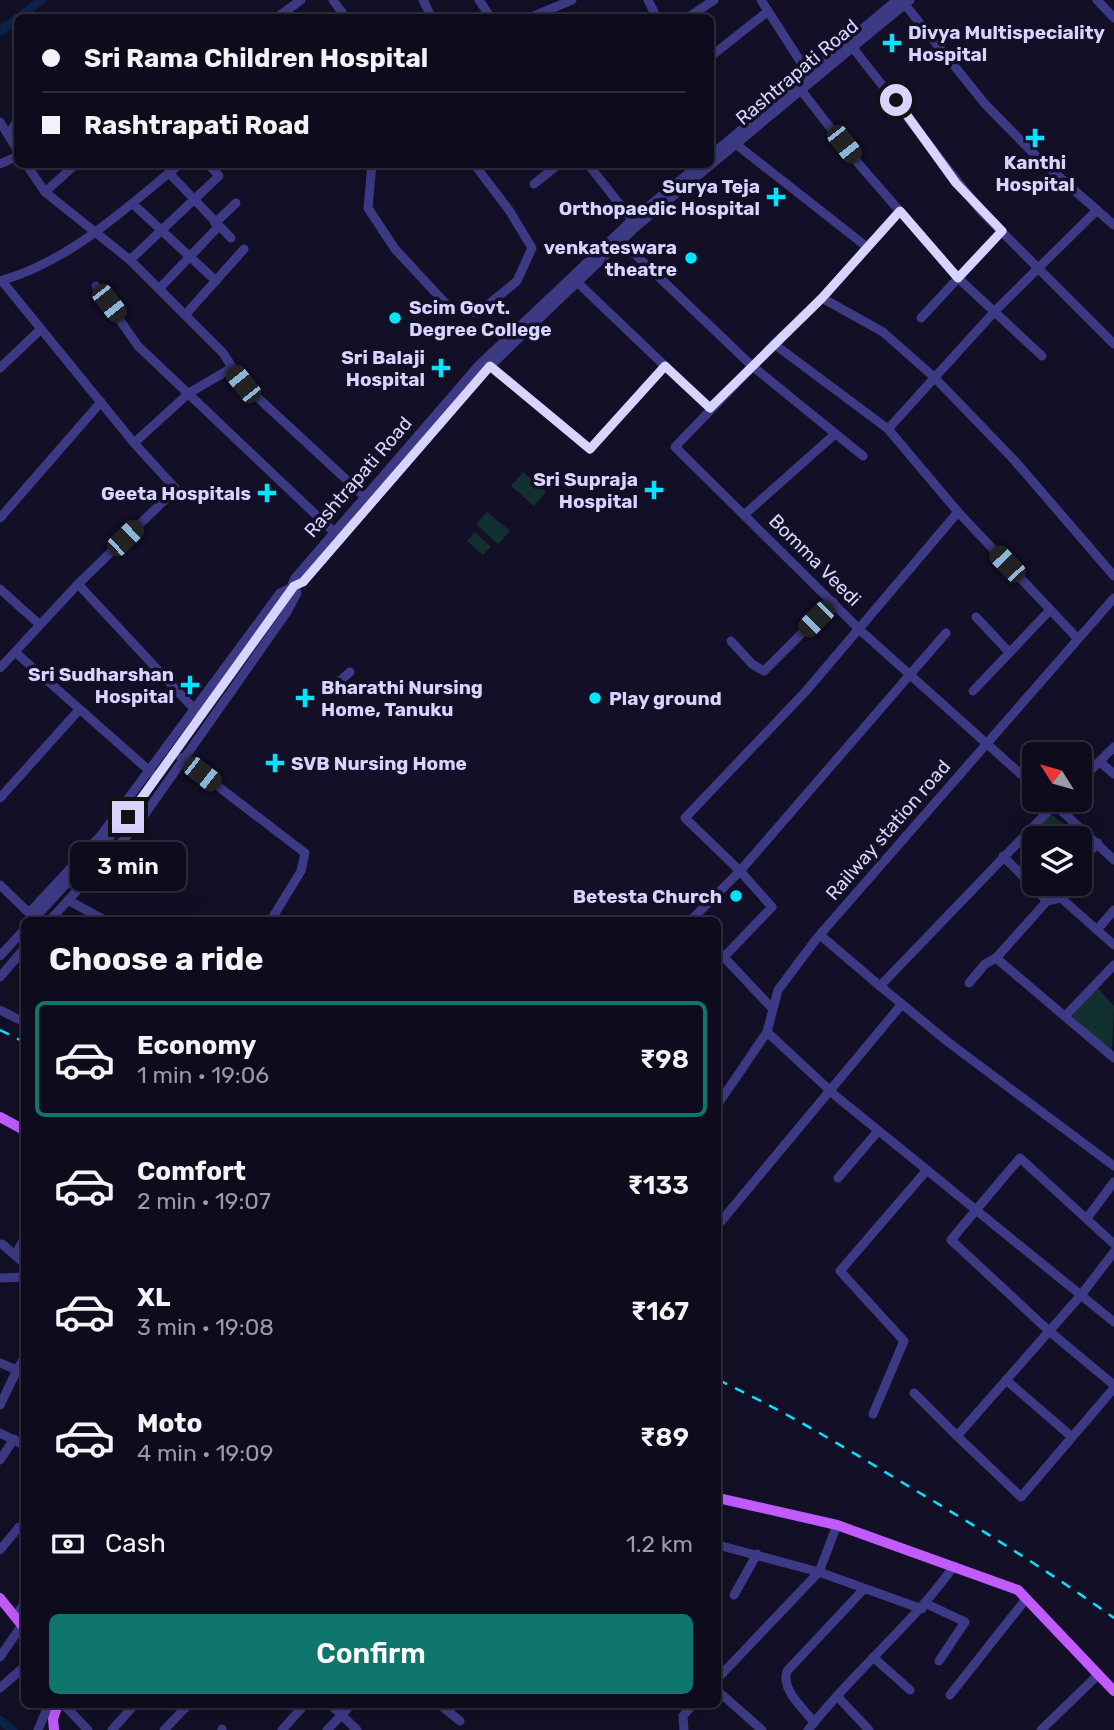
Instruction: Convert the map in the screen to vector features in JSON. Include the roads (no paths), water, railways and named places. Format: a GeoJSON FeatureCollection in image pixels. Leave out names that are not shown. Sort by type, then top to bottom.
{"type":"FeatureCollection","features":[{"type":"Feature","properties":{"kind":"main road"},"geometry":{"type":"LineString","coordinates":[[0,1117],[21,1128]]}},
{"type":"Feature","properties":{"kind":"main road"},"geometry":{"type":"LineString","coordinates":[[721,1499],[837,1525],[1018,1590],[1114,1691]]}},
{"type":"Feature","properties":{"kind":"main road"},"geometry":{"type":"LineString","coordinates":[[0,1598],[21,1623]]}},
{"type":"Feature","properties":{"kind":"main road"},"geometry":{"type":"LineString","coordinates":[[54,1730],[53,1719],[58,1708]]}},
{"type":"Feature","properties":{"kind":"street"},"geometry":{"type":"LineString","coordinates":[[282,14],[301,0]]}},
{"type":"Feature","properties":{"kind":"street"},"geometry":{"type":"LineString","coordinates":[[538,14],[572,0]]}},
{"type":"Feature","properties":{"kind":"street"},"geometry":{"type":"LineString","coordinates":[[693,14],[713,0]]}},
{"type":"Feature","properties":{"kind":"street"},"geometry":{"type":"LineString","coordinates":[[761,0],[811,78]]}},
{"type":"Feature","properties":{"kind":"street"},"geometry":{"type":"LineString","coordinates":[[1097,0],[1114,18]]}},
{"type":"Feature","properties":{"kind":"street"},"geometry":{"type":"LineString","coordinates":[[903,1],[985,104],[1041,161],[1097,211],[1112,220]]}},
{"type":"Feature","properties":{"kind":"street","name":"Rashtrapati Road"},"geometry":{"type":"LineString","coordinates":[[811,78],[853,48],[903,1]]}},
{"type":"Feature","properties":{"kind":"street","name":"Rashtrapati Road"},"geometry":{"type":"LineString","coordinates":[[714,163],[903,1]]}},
{"type":"Feature","properties":{"kind":"street"},"geometry":{"type":"LineString","coordinates":[[714,54],[767,12]]}},
{"type":"Feature","properties":{"kind":"street"},"geometry":{"type":"LineString","coordinates":[[853,48],[937,153],[956,183],[1114,344]]}},
{"type":"Feature","properties":{"kind":"street"},"geometry":{"type":"LineString","coordinates":[[800,88],[958,278],[1042,356]]}},
{"type":"Feature","properties":{"kind":"street","name":"Rashtrapati Road"},"geometry":{"type":"LineString","coordinates":[[714,153],[800,88]]}},
{"type":"Feature","properties":{"kind":"street"},"geometry":{"type":"LineString","coordinates":[[0,122],[14,145]]}},
{"type":"Feature","properties":{"kind":"street"},"geometry":{"type":"LineString","coordinates":[[9,133],[14,126]]}},
{"type":"Feature","properties":{"kind":"street"},"geometry":{"type":"LineString","coordinates":[[737,145],[867,247]]}},
{"type":"Feature","properties":{"kind":"street"},"geometry":{"type":"LineString","coordinates":[[29,168],[45,192],[130,260],[223,353],[230,369],[243,384],[364,496]]}},
{"type":"Feature","properties":{"kind":"street"},"geometry":{"type":"LineString","coordinates":[[45,192],[72,168]]}},
{"type":"Feature","properties":{"kind":"street"},"geometry":{"type":"LineString","coordinates":[[0,668],[78,584],[176,489],[134,443],[1,281],[47,263],[98,233],[175,168]]}},
{"type":"Feature","properties":{"kind":"street"},"geometry":{"type":"LineString","coordinates":[[130,260],[219,176],[212,168]]}},
{"type":"Feature","properties":{"kind":"street"},"geometry":{"type":"LineString","coordinates":[[372,168],[368,208],[395,249],[448,306],[478,313],[517,281],[531,248],[509,210],[477,168]]}},
{"type":"Feature","properties":{"kind":"street"},"geometry":{"type":"LineString","coordinates":[[534,184],[554,168]]}},
{"type":"Feature","properties":{"kind":"street"},"geometry":{"type":"LineString","coordinates":[[591,168],[632,220]]}},
{"type":"Feature","properties":{"kind":"street","name":"Rashtrapati Road"},"geometry":{"type":"LineString","coordinates":[[31,917],[107,843],[157,775],[196,712],[294,586],[303,582],[490,366],[577,282],[632,220],[695,168]]}},
{"type":"Feature","properties":{"kind":"street","name":"Rashtrapati Road"},"geometry":{"type":"LineString","coordinates":[[294,586],[295,578],[479,365],[618,238],[708,168]]}},
{"type":"Feature","properties":{"kind":"street"},"geometry":{"type":"LineString","coordinates":[[169,173],[231,238]]}},
{"type":"Feature","properties":{"kind":"street"},"geometry":{"type":"LineString","coordinates":[[159,289],[236,203]]}},
{"type":"Feature","properties":{"kind":"street"},"geometry":{"type":"LineString","coordinates":[[133,204],[216,281]]}},
{"type":"Feature","properties":{"kind":"street"},"geometry":{"type":"LineString","coordinates":[[577,282],[710,408],[822,298],[900,211]]}},
{"type":"Feature","properties":{"kind":"street"},"geometry":{"type":"LineString","coordinates":[[888,429],[995,310],[1097,211]]}},
{"type":"Feature","properties":{"kind":"street"},"geometry":{"type":"LineString","coordinates":[[921,318],[1002,231]]}},
{"type":"Feature","properties":{"kind":"street"},"geometry":{"type":"LineString","coordinates":[[618,238],[751,365],[816,415],[863,456]]}},
{"type":"Feature","properties":{"kind":"street"},"geometry":{"type":"LineString","coordinates":[[186,314],[244,250]]}},
{"type":"Feature","properties":{"kind":"street"},"geometry":{"type":"LineString","coordinates":[[96,286],[138,346],[334,532]]}},
{"type":"Feature","properties":{"kind":"street"},"geometry":{"type":"LineString","coordinates":[[822,298],[883,332],[935,377],[1015,461],[1114,576]]}},
{"type":"Feature","properties":{"kind":"street"},"geometry":{"type":"LineString","coordinates":[[0,368],[41,329]]}},
{"type":"Feature","properties":{"kind":"street"},"geometry":{"type":"LineString","coordinates":[[774,344],[888,429],[958,512],[1078,639]]}},
{"type":"Feature","properties":{"kind":"street"},"geometry":{"type":"LineString","coordinates":[[490,366],[590,449],[665,366]]}},
{"type":"Feature","properties":{"kind":"street"},"geometry":{"type":"LineString","coordinates":[[134,443],[189,393],[230,369]]}},
{"type":"Feature","properties":{"kind":"street"},"geometry":{"type":"LineString","coordinates":[[0,518],[101,402]]}},
{"type":"Feature","properties":{"kind":"street","name":"Bomma Veedi"},"geometry":{"type":"LineString","coordinates":[[710,408],[675,447],[909,675]]}},
{"type":"Feature","properties":{"kind":"street"},"geometry":{"type":"LineString","coordinates":[[744,515],[835,434]]}},
{"type":"Feature","properties":{"kind":"street"},"geometry":{"type":"LineString","coordinates":[[721,953],[772,907],[740,871],[685,818],[754,748],[860,630],[958,512]]}},
{"type":"Feature","properties":{"kind":"street"},"geometry":{"type":"LineString","coordinates":[[0,885],[31,917],[102,834],[146,771],[196,712],[78,584]]}},
{"type":"Feature","properties":{"kind":"street"},"geometry":{"type":"LineString","coordinates":[[53,917],[138,824],[181,758],[287,611],[297,593],[294,586]]}},
{"type":"Feature","properties":{"kind":"street"},"geometry":{"type":"LineString","coordinates":[[0,589],[39,624]]}},
{"type":"Feature","properties":{"kind":"street","name":"Railway station road"},"geometry":{"type":"LineString","coordinates":[[721,1100],[767,1032],[771,1007],[778,990],[820,935],[1114,598]]}},
{"type":"Feature","properties":{"kind":"street"},"geometry":{"type":"LineString","coordinates":[[731,641],[752,664],[764,671],[833,602]]}},
{"type":"Feature","properties":{"kind":"street"},"geometry":{"type":"LineString","coordinates":[[973,691],[1008,651],[1051,610]]}},
{"type":"Feature","properties":{"kind":"street"},"geometry":{"type":"LineString","coordinates":[[976,617],[1008,651]]}},
{"type":"Feature","properties":{"kind":"street"},"geometry":{"type":"LineString","coordinates":[[694,917],[740,871],[946,633]]}},
{"type":"Feature","properties":{"kind":"street"},"geometry":{"type":"LineString","coordinates":[[15,652],[146,771],[157,775]]}},
{"type":"Feature","properties":{"kind":"street"},"geometry":{"type":"LineString","coordinates":[[327,692],[350,672]]}},
{"type":"Feature","properties":{"kind":"street"},"geometry":{"type":"LineString","coordinates":[[909,675],[1022,776]]}},
{"type":"Feature","properties":{"kind":"street"},"geometry":{"type":"LineString","coordinates":[[0,798],[78,711]]}},
{"type":"Feature","properties":{"kind":"street"},"geometry":{"type":"LineString","coordinates":[[1092,770],[1114,747]]}},
{"type":"Feature","properties":{"kind":"street"},"geometry":{"type":"LineString","coordinates":[[181,758],[305,853],[301,872],[273,917]]}},
{"type":"Feature","properties":{"kind":"street"},"geometry":{"type":"LineString","coordinates":[[1100,762],[1114,774]]}},
{"type":"Feature","properties":{"kind":"street"},"geometry":{"type":"LineString","coordinates":[[880,986],[1044,812]]}},
{"type":"Feature","properties":{"kind":"street"},"geometry":{"type":"LineString","coordinates":[[1066,812],[1114,860]]}},
{"type":"Feature","properties":{"kind":"street"},"geometry":{"type":"LineString","coordinates":[[1092,849],[1098,843]]}},
{"type":"Feature","properties":{"kind":"street"},"geometry":{"type":"LineString","coordinates":[[1003,856],[1047,901]]}},
{"type":"Feature","properties":{"kind":"street"},"geometry":{"type":"LineString","coordinates":[[969,983],[985,964],[996,958],[1051,896]]}},
{"type":"Feature","properties":{"kind":"street"},"geometry":{"type":"LineString","coordinates":[[1047,901],[1061,898],[1114,945]]}},
{"type":"Feature","properties":{"kind":"street"},"geometry":{"type":"LineString","coordinates":[[68,900],[99,917]]}},
{"type":"Feature","properties":{"kind":"street"},"geometry":{"type":"LineString","coordinates":[[1097,930],[1114,910]]}},
{"type":"Feature","properties":{"kind":"street"},"geometry":{"type":"LineString","coordinates":[[0,956],[21,933]]}},
{"type":"Feature","properties":{"kind":"street"},"geometry":{"type":"LineString","coordinates":[[820,935],[902,1004],[1114,1166]]}},
{"type":"Feature","properties":{"kind":"street"},"geometry":{"type":"LineString","coordinates":[[0,977],[21,952]]}},
{"type":"Feature","properties":{"kind":"street"},"geometry":{"type":"LineString","coordinates":[[721,955],[771,1007]]}},
{"type":"Feature","properties":{"kind":"street"},"geometry":{"type":"LineString","coordinates":[[996,958],[1114,1057]]}},
{"type":"Feature","properties":{"kind":"street"},"geometry":{"type":"LineString","coordinates":[[1065,1016],[1114,965]]}},
{"type":"Feature","properties":{"kind":"street"},"geometry":{"type":"LineString","coordinates":[[721,1221],[902,1004]]}},
{"type":"Feature","properties":{"kind":"street"},"geometry":{"type":"LineString","coordinates":[[0,1010],[21,1020]]}},
{"type":"Feature","properties":{"kind":"street"},"geometry":{"type":"LineString","coordinates":[[767,1032],[878,1131],[1114,1322]]}},
{"type":"Feature","properties":{"kind":"street"},"geometry":{"type":"LineString","coordinates":[[838,1178],[878,1131]]}},
{"type":"Feature","properties":{"kind":"street"},"geometry":{"type":"LineString","coordinates":[[914,1393],[1021,1497],[1114,1386],[1049,1331],[951,1240],[1020,1158],[1114,1244]]}},
{"type":"Feature","properties":{"kind":"street"},"geometry":{"type":"LineString","coordinates":[[873,1414],[904,1341],[840,1271],[927,1170]]}},
{"type":"Feature","properties":{"kind":"street"},"geometry":{"type":"LineString","coordinates":[[1087,1218],[1114,1182]]}},
{"type":"Feature","properties":{"kind":"street"},"geometry":{"type":"LineString","coordinates":[[1,1243],[21,1253]]}},
{"type":"Feature","properties":{"kind":"street"},"geometry":{"type":"LineString","coordinates":[[1,1243],[21,1260]]}},
{"type":"Feature","properties":{"kind":"street"},"geometry":{"type":"LineString","coordinates":[[957,1436],[1081,1295],[1114,1252]]}},
{"type":"Feature","properties":{"kind":"street"},"geometry":{"type":"LineString","coordinates":[[0,1278],[21,1277]]}},
{"type":"Feature","properties":{"kind":"street"},"geometry":{"type":"LineString","coordinates":[[0,1363],[17,1370]]}},
{"type":"Feature","properties":{"kind":"street"},"geometry":{"type":"LineString","coordinates":[[0,1405],[21,1363]]}},
{"type":"Feature","properties":{"kind":"street"},"geometry":{"type":"LineString","coordinates":[[1006,1380],[1072,1437]]}},
{"type":"Feature","properties":{"kind":"street"},"geometry":{"type":"LineString","coordinates":[[0,1433],[21,1443]]}},
{"type":"Feature","properties":{"kind":"street"},"geometry":{"type":"LineString","coordinates":[[0,1460],[14,1439]]}},
{"type":"Feature","properties":{"kind":"street"},"geometry":{"type":"LineString","coordinates":[[721,1675],[819,1572],[837,1525]]}},
{"type":"Feature","properties":{"kind":"street"},"geometry":{"type":"LineString","coordinates":[[0,1550],[19,1527]]}},
{"type":"Feature","properties":{"kind":"street"},"geometry":{"type":"LineString","coordinates":[[721,1546],[819,1572],[863,1590],[924,1606],[965,1622],[939,1661]]}},
{"type":"Feature","properties":{"kind":"street"},"geometry":{"type":"LineString","coordinates":[[734,1595],[757,1554]]}},
{"type":"Feature","properties":{"kind":"street"},"geometry":{"type":"LineString","coordinates":[[808,1730],[873,1657],[924,1606],[954,1566]]}},
{"type":"Feature","properties":{"kind":"street"},"geometry":{"type":"LineString","coordinates":[[814,1722],[786,1688],[784,1680],[787,1671],[863,1590]]}},
{"type":"Feature","properties":{"kind":"street"},"geometry":{"type":"LineString","coordinates":[[950,1695],[1026,1599]]}},
{"type":"Feature","properties":{"kind":"street"},"geometry":{"type":"LineString","coordinates":[[0,1657],[21,1623]]}},
{"type":"Feature","properties":{"kind":"street"},"geometry":{"type":"LineString","coordinates":[[873,1657],[910,1690]]}},
{"type":"Feature","properties":{"kind":"street"},"geometry":{"type":"LineString","coordinates":[[0,1688],[21,1670]]}},
{"type":"Feature","properties":{"kind":"street"},"geometry":{"type":"LineString","coordinates":[[1041,1730],[1097,1676]]}},
{"type":"Feature","properties":{"kind":"street"},"geometry":{"type":"LineString","coordinates":[[721,1694],[762,1730]]}},
{"type":"Feature","properties":{"kind":"street"},"geometry":{"type":"LineString","coordinates":[[837,1696],[869,1730]]}},
{"type":"Feature","properties":{"kind":"street"},"geometry":{"type":"LineString","coordinates":[[39,1728],[47,1708]]}},
{"type":"Feature","properties":{"kind":"street"},"geometry":{"type":"LineString","coordinates":[[64,1708],[88,1730]]}},
{"type":"Feature","properties":{"kind":"street"},"geometry":{"type":"LineString","coordinates":[[112,1730],[131,1708]]}},
{"type":"Feature","properties":{"kind":"street"},"geometry":{"type":"LineString","coordinates":[[164,1730],[185,1708]]}},
{"type":"Feature","properties":{"kind":"street"},"geometry":{"type":"LineString","coordinates":[[282,1730],[301,1708]]}},
{"type":"Feature","properties":{"kind":"street"},"geometry":{"type":"LineString","coordinates":[[334,1708],[357,1730]]}},
{"type":"Feature","properties":{"kind":"street"},"geometry":{"type":"LineString","coordinates":[[327,1730],[348,1708]]}},
{"type":"Feature","properties":{"kind":"street"},"geometry":{"type":"LineString","coordinates":[[444,1708],[460,1721]]}},
{"type":"Feature","properties":{"kind":"street"},"geometry":{"type":"LineString","coordinates":[[684,1730],[683,1716],[690,1708]]}},
{"type":"Feature","properties":{"kind":"waterway"},"geometry":{"type":"LineString","coordinates":[[23,14],[42,0]]}},
{"type":"Feature","properties":{"kind":"waterway"},"geometry":{"type":"LineString","coordinates":[[0,31],[14,21]]}},
{"type":"Feature","properties":{"kind":"waterway"},"geometry":{"type":"LineString","coordinates":[[0,1720],[13,1730]]}},
{"type":"Feature","properties":{"kind":"railway"},"geometry":{"type":"LineString","coordinates":[[0,1030],[21,1040]]}},
{"type":"Feature","properties":{"kind":"railway"},"geometry":{"type":"LineString","coordinates":[[721,1382],[861,1458],[1012,1550],[1114,1618]]}},
{"type":"Feature","properties":{"kind":"place","name":"Divya Multispeciality Hospital"},"geometry":{"type":"Point","coordinates":[892,43]}},
{"type":"Feature","properties":{"kind":"place","name":"Kanthi Hospital"},"geometry":{"type":"Point","coordinates":[1035,138]}},
{"type":"Feature","properties":{"kind":"place","name":"Surya Teja Orthopaedic Hospital"},"geometry":{"type":"Point","coordinates":[776,197]}},
{"type":"Feature","properties":{"kind":"place","name":"venkateswara theatre"},"geometry":{"type":"Point","coordinates":[691,258]}},
{"type":"Feature","properties":{"kind":"place","name":"Scim Govt. Degree College"},"geometry":{"type":"Point","coordinates":[395,318]}},
{"type":"Feature","properties":{"kind":"place","name":"Sri Balaji Hospital"},"geometry":{"type":"Point","coordinates":[441,368]}},
{"type":"Feature","properties":{"kind":"place","name":"Sri Supraja Hospital"},"geometry":{"type":"Point","coordinates":[654,490]}},
{"type":"Feature","properties":{"kind":"place","name":"Geeta Hospitals"},"geometry":{"type":"Point","coordinates":[267,493]}},
{"type":"Feature","properties":{"kind":"place","name":"Sri Sudharshan Hospital"},"geometry":{"type":"Point","coordinates":[190,685]}},
{"type":"Feature","properties":{"kind":"place","name":"Bharathi Nursing Home, Tanuku"},"geometry":{"type":"Point","coordinates":[305,698]}},
{"type":"Feature","properties":{"kind":"place","name":"Play ground"},"geometry":{"type":"Point","coordinates":[595,698]}},
{"type":"Feature","properties":{"kind":"place","name":"SVB Nursing Home"},"geometry":{"type":"Point","coordinates":[275,763]}},
{"type":"Feature","properties":{"kind":"place","name":"Betesta Church"},"geometry":{"type":"Point","coordinates":[736,896]}}]}
